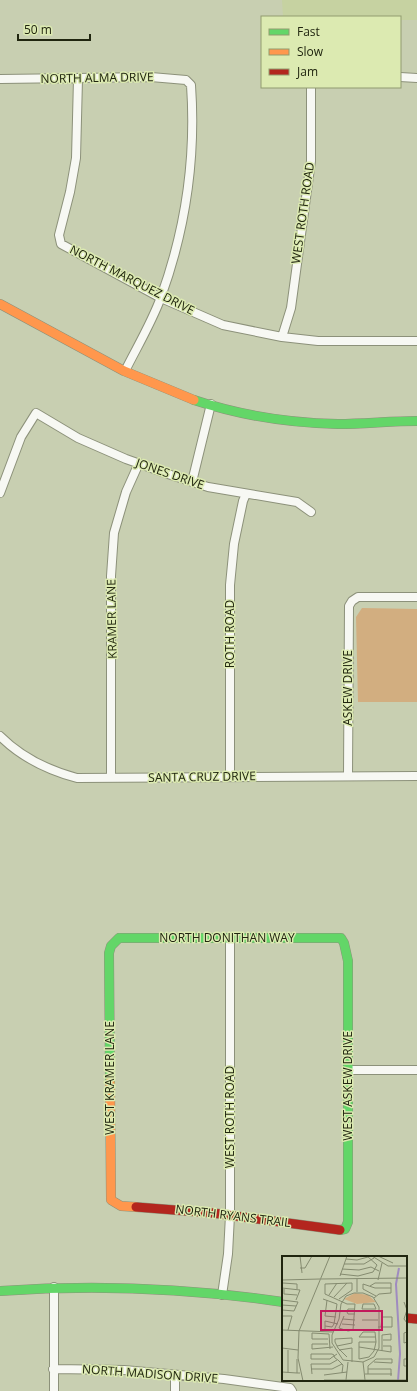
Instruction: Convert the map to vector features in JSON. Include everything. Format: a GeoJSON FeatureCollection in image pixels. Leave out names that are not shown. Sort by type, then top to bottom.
{"type":"FeatureCollection","features":[{"type":"Feature","properties":{"kind":"street","name":"NORTH ALMA DRIVE"},"geometry":{"type":"LineString","coordinates":[[0,79],[151,77],[186,80],[191,85],[193,130],[190,183],[182,226],[161,298]]}},
{"type":"Feature","properties":{"kind":"street"},"geometry":{"type":"LineString","coordinates":[[401,77],[417,78]]}},
{"type":"Feature","properties":{"kind":"street","name":"NORTH MARQUEZ DRIVE"},"geometry":{"type":"LineString","coordinates":[[78,79],[76,158],[70,192],[59,235],[61,244],[161,298],[223,325],[282,337],[318,341],[417,341]]}},
{"type":"Feature","properties":{"kind":"street","name":"WEST ROTH ROAD"},"geometry":{"type":"LineString","coordinates":[[282,337],[290,308],[310,160],[311,88]]}},
{"type":"Feature","properties":{"kind":"street"},"geometry":{"type":"LineString","coordinates":[[125,371],[161,298]]}},
{"type":"Feature","properties":{"kind":"street"},"geometry":{"type":"LineString","coordinates":[[0,304],[95,356],[148,382],[211,404],[251,414],[313,422],[417,421]]}},
{"type":"Feature","properties":{"kind":"street"},"geometry":{"type":"LineString","coordinates":[[192,482],[211,404]]}},
{"type":"Feature","properties":{"kind":"street","name":"JONES DRIVE"},"geometry":{"type":"LineString","coordinates":[[0,493],[21,437],[36,413],[78,438],[138,463],[208,488],[297,502],[310,512]]}},
{"type":"Feature","properties":{"kind":"street","name":"KRAMER LANE"},"geometry":{"type":"LineString","coordinates":[[111,778],[111,576],[114,532],[126,492],[138,463]]}},
{"type":"Feature","properties":{"kind":"street","name":"ROTH ROAD"},"geometry":{"type":"LineString","coordinates":[[230,777],[230,585],[234,544],[243,501],[246,494]]}},
{"type":"Feature","properties":{"kind":"street","name":"ASKEW DRIVE"},"geometry":{"type":"LineString","coordinates":[[348,776],[348,612],[352,602],[358,597],[417,597]]}},
{"type":"Feature","properties":{"kind":"street","name":"SANTA CRUZ DRIVE"},"geometry":{"type":"LineString","coordinates":[[0,736],[10,747],[36,764],[55,772],[77,778],[417,776]]}},
{"type":"Feature","properties":{"kind":"street","name":"NORTH DONITHAN WAY"},"geometry":{"type":"LineString","coordinates":[[111,946],[118,938],[340,938],[344,943]]}},
{"type":"Feature","properties":{"kind":"street","name":"WEST ROTH ROAD"},"geometry":{"type":"LineString","coordinates":[[222,1295],[228,1254],[230,1215],[230,938]]}},
{"type":"Feature","properties":{"kind":"street","name":"WEST ASKEW DRIVE"},"geometry":{"type":"LineString","coordinates":[[344,943],[348,961],[348,1222],[346,1229]]}},
{"type":"Feature","properties":{"kind":"street","name":"WEST KRAMER LANE"},"geometry":{"type":"LineString","coordinates":[[111,946],[109,954],[111,1200],[121,1206]]}},
{"type":"Feature","properties":{"kind":"street"},"geometry":{"type":"LineString","coordinates":[[348,1070],[417,1070]]}},
{"type":"Feature","properties":{"kind":"street","name":"NORTH RYANS TRAIL"},"geometry":{"type":"LineString","coordinates":[[121,1206],[230,1215],[339,1230],[346,1229]]}},
{"type":"Feature","properties":{"kind":"street"},"geometry":{"type":"LineString","coordinates":[[0,1291],[54,1287],[122,1286],[166,1288],[282,1302]]}},
{"type":"Feature","properties":{"kind":"street"},"geometry":{"type":"LineString","coordinates":[[54,1287],[54,1391]]}},
{"type":"Feature","properties":{"kind":"street"},"geometry":{"type":"LineString","coordinates":[[407,1318],[417,1319]]}},
{"type":"Feature","properties":{"kind":"street","name":"NORTH MADISON DRIVE"},"geometry":{"type":"LineString","coordinates":[[53,1369],[124,1370],[290,1388],[292,1391]]}},
{"type":"Feature","properties":{"kind":"street"},"geometry":{"type":"LineString","coordinates":[[175,1375],[175,1391]]}},
{"type":"Feature","properties":{"kind":"shaded area"},"geometry":{"type":"Polygon","coordinates":[[[282,0],[417,0],[417,20],[401,20],[401,16],[283,16],[282,0]]]}},
{"type":"Feature","properties":{"kind":"shaded area"},"geometry":{"type":"Polygon","coordinates":[[[362,608],[417,609],[417,702],[358,702],[356,617],[362,608]]]}},
{"type":"Feature","properties":{"kind":"traffic: fast"},"geometry":{"type":"LineString","coordinates":[[194,400],[247,414],[302,422],[338,424],[417,421]]}},
{"type":"Feature","properties":{"kind":"traffic: fast"},"geometry":{"type":"LineString","coordinates":[[119,938],[341,938],[344,943],[348,961],[348,1222],[345,1229],[340,1230]]}},
{"type":"Feature","properties":{"kind":"traffic: fast"},"geometry":{"type":"LineString","coordinates":[[110,1082],[109,953],[111,946],[119,938]]}},
{"type":"Feature","properties":{"kind":"traffic: fast"},"geometry":{"type":"LineString","coordinates":[[0,1291],[71,1288],[142,1289],[212,1293],[282,1302]]}},
{"type":"Feature","properties":{"kind":"traffic: slow"},"geometry":{"type":"LineString","coordinates":[[0,304],[124,371],[194,400]]}},
{"type":"Feature","properties":{"kind":"traffic: slow"},"geometry":{"type":"LineString","coordinates":[[110,1082],[111,1200],[121,1206],[136,1207]]}},
{"type":"Feature","properties":{"kind":"traffic: jam"},"geometry":{"type":"LineString","coordinates":[[136,1207],[213,1213],[340,1230]]}},
{"type":"Feature","properties":{"kind":"traffic: jam"},"geometry":{"type":"LineString","coordinates":[[407,1318],[417,1319]]}}]}
